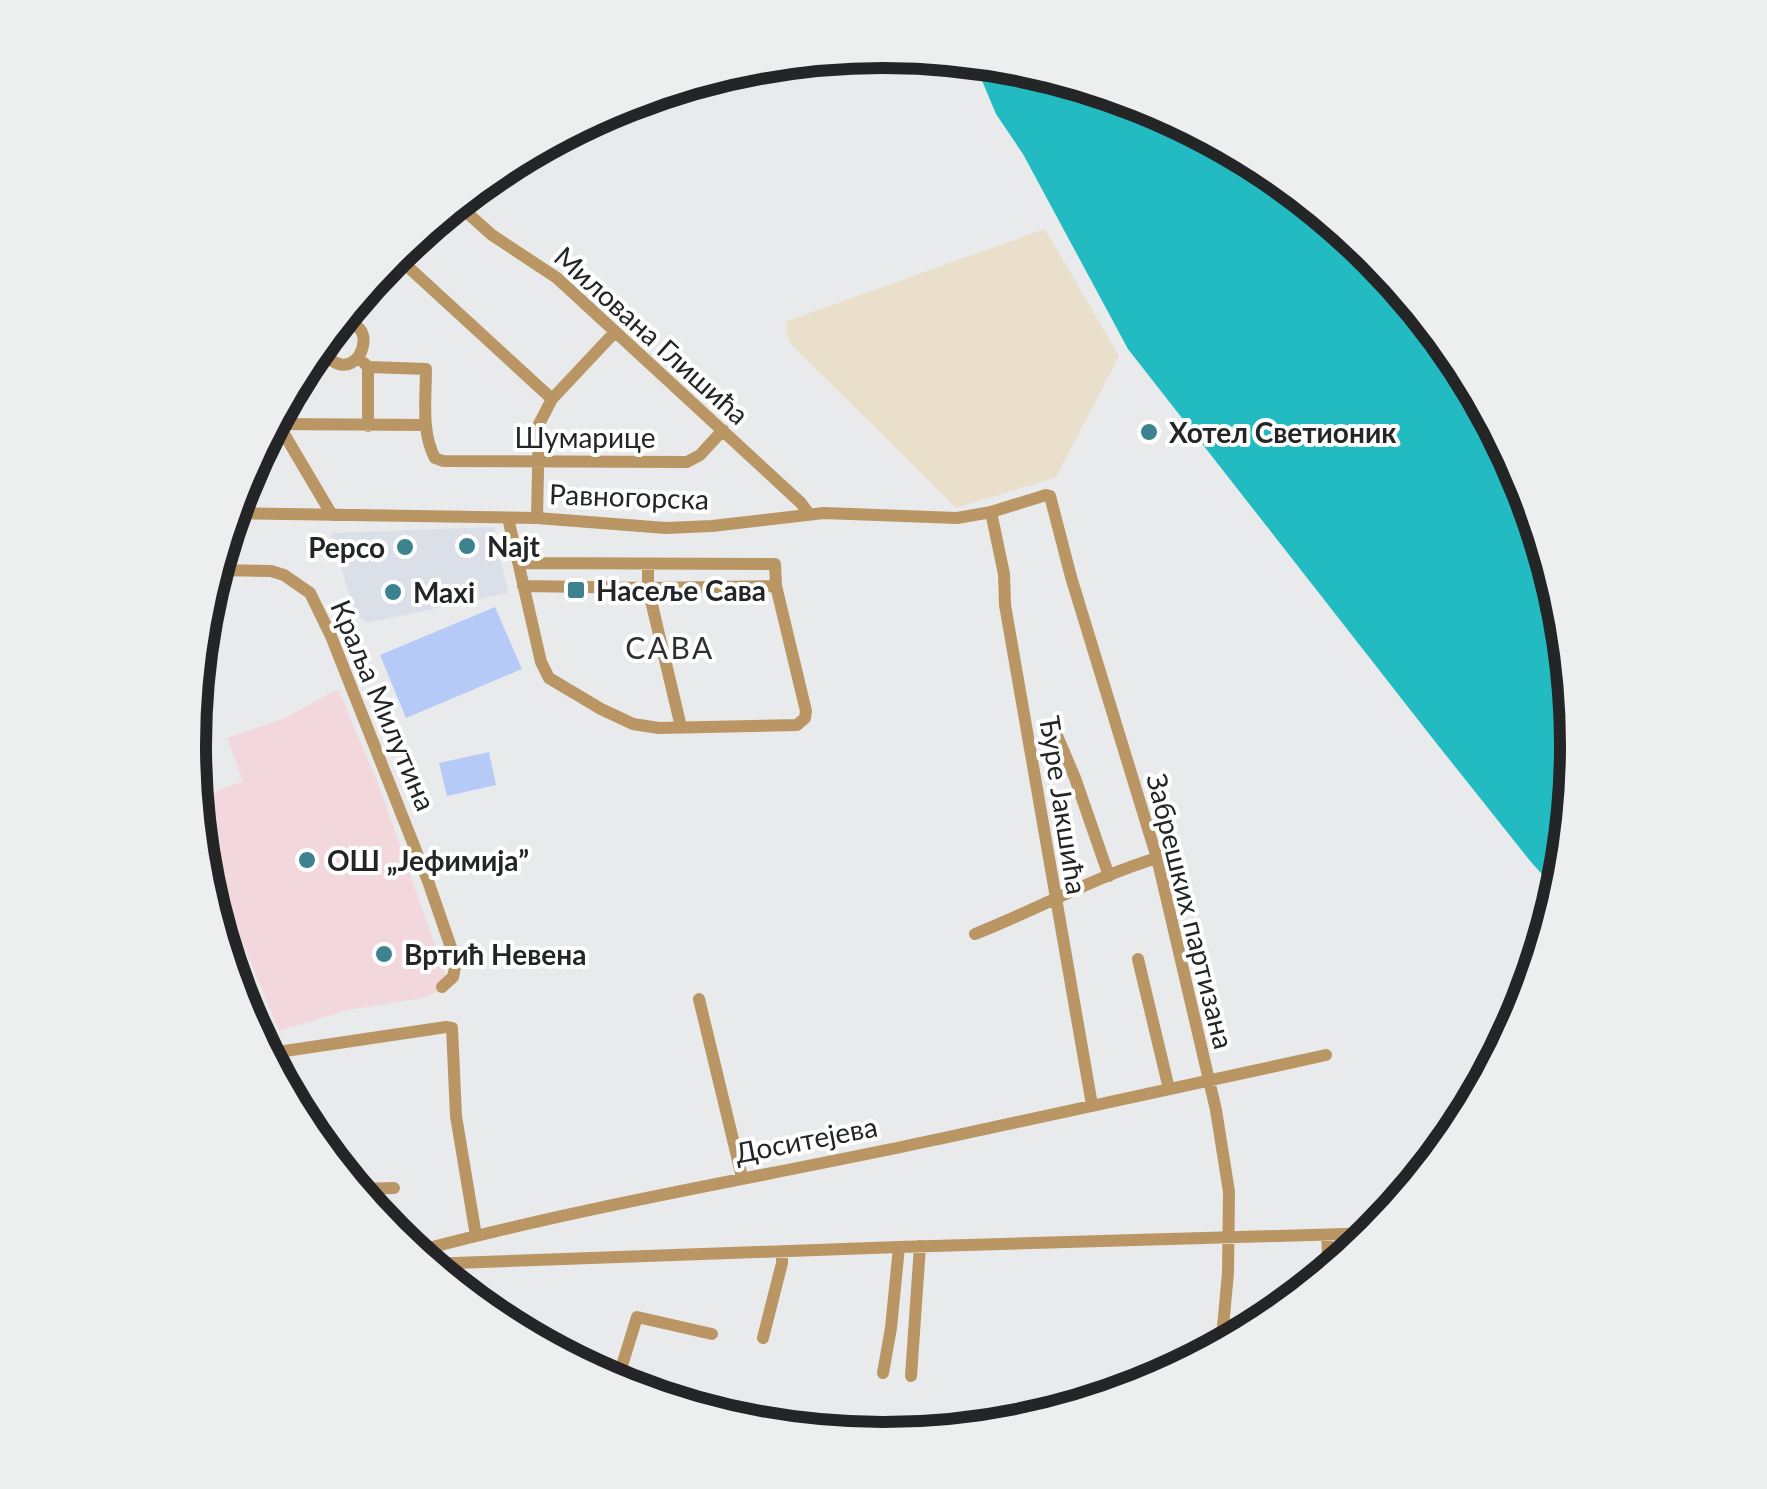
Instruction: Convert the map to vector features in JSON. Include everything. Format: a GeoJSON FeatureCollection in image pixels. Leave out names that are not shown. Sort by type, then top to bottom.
{"type":"FeatureCollection","features":[{"type":"Feature","properties":{"kind":"street","name":"Милована Глишића"},"geometry":{"type":"LineString","coordinates":[[466,212],[492,235],[558,278],[808,514]]}},
{"type":"Feature","properties":{"kind":"street"},"geometry":{"type":"LineString","coordinates":[[407,265],[552,399]]}},
{"type":"Feature","properties":{"kind":"street"},"geometry":{"type":"LineString","coordinates":[[353,324],[362,334],[364,346],[368,426]]}},
{"type":"Feature","properties":{"kind":"street"},"geometry":{"type":"LineString","coordinates":[[537,518],[539,424],[546,407],[615,332]]}},
{"type":"Feature","properties":{"kind":"street"},"geometry":{"type":"LineString","coordinates":[[288,423],[426,425],[426,368],[347,364],[334,362],[329,356]]}},
{"type":"Feature","properties":{"kind":"street","name":"Шумарице"},"geometry":{"type":"LineString","coordinates":[[426,425],[435,458],[444,461],[687,462],[700,455],[723,430]]}},
{"type":"Feature","properties":{"kind":"street"},"geometry":{"type":"LineString","coordinates":[[282,434],[332,515]]}},
{"type":"Feature","properties":{"kind":"street","name":"Равногорска"},"geometry":{"type":"LineString","coordinates":[[247,513],[537,518],[666,528],[841,512],[957,518],[1050,496]]}},
{"type":"Feature","properties":{"kind":"street","name":"Забрешких партизана"},"geometry":{"type":"LineString","coordinates":[[1050,496],[1156,858],[1225,1156],[1230,1236],[1222,1331]]}},
{"type":"Feature","properties":{"kind":"street","name":"Ђуре Јакшића"},"geometry":{"type":"LineString","coordinates":[[991,512],[1092,1105]]}},
{"type":"Feature","properties":{"kind":"street"},"geometry":{"type":"LineString","coordinates":[[508,518],[523,586],[543,669],[548,678],[633,724],[659,728],[797,724],[805,718],[776,586],[775,564],[518,563]]}},
{"type":"Feature","properties":{"kind":"street"},"geometry":{"type":"LineString","coordinates":[[648,565],[648,588],[681,727]]}},
{"type":"Feature","properties":{"kind":"street","name":"Краља Милутина"},"geometry":{"type":"LineString","coordinates":[[230,570],[271,571],[310,592],[390,778],[456,962],[450,981],[442,987]]}},
{"type":"Feature","properties":{"kind":"street"},"geometry":{"type":"LineString","coordinates":[[523,586],[776,586]]}},
{"type":"Feature","properties":{"kind":"street"},"geometry":{"type":"LineString","coordinates":[[1053,726],[1109,876]]}},
{"type":"Feature","properties":{"kind":"street"},"geometry":{"type":"LineString","coordinates":[[974,934],[1156,858]]}},
{"type":"Feature","properties":{"kind":"street"},"geometry":{"type":"LineString","coordinates":[[1138,959],[1169,1090]]}},
{"type":"Feature","properties":{"kind":"street"},"geometry":{"type":"LineString","coordinates":[[699,1000],[742,1177]]}},
{"type":"Feature","properties":{"kind":"street"},"geometry":{"type":"LineString","coordinates":[[280,1052],[452,1028],[456,1116],[476,1236]]}},
{"type":"Feature","properties":{"kind":"street","name":"Доситејева"},"geometry":{"type":"LineString","coordinates":[[431,1247],[742,1177],[938,1140],[1326,1055]]}},
{"type":"Feature","properties":{"kind":"street"},"geometry":{"type":"LineString","coordinates":[[373,1189],[394,1188]]}},
{"type":"Feature","properties":{"kind":"street"},"geometry":{"type":"LineString","coordinates":[[449,1263],[1350,1234]]}},
{"type":"Feature","properties":{"kind":"street"},"geometry":{"type":"LineString","coordinates":[[1327,1235],[1328,1255]]}},
{"type":"Feature","properties":{"kind":"street"},"geometry":{"type":"LineString","coordinates":[[911,1376],[920,1246]]}},
{"type":"Feature","properties":{"kind":"street"},"geometry":{"type":"LineString","coordinates":[[883,1374],[892,1328],[899,1247]]}},
{"type":"Feature","properties":{"kind":"street"},"geometry":{"type":"LineString","coordinates":[[763,1338],[782,1251]]}},
{"type":"Feature","properties":{"kind":"street"},"geometry":{"type":"LineString","coordinates":[[621,1369],[637,1317],[712,1334]]}},
{"type":"Feature","properties":{"kind":"shaded area"},"geometry":{"type":"Polygon","coordinates":[[[979,74],[1101,103],[1183,137],[1296,207],[1362,266],[1421,332],[1470,406],[1509,485],[1525,527],[1547,612],[1555,656],[1560,744],[1555,833],[1547,879],[1128,349],[1023,154],[996,114],[979,74]]]}},
{"type":"Feature","properties":{"kind":"shaded area"},"geometry":{"type":"Polygon","coordinates":[[[1045,229],[1119,356],[1056,477],[956,508],[789,342],[785,322],[1045,229]]]}},
{"type":"Feature","properties":{"kind":"shaded area"},"geometry":{"type":"Polygon","coordinates":[[[494,527],[508,593],[367,623],[354,611],[331,533],[494,527]]]}},
{"type":"Feature","properties":{"kind":"shaded area"},"geometry":{"type":"Polygon","coordinates":[[[495,607],[522,669],[406,718],[380,655],[495,607]]]}},
{"type":"Feature","properties":{"kind":"shaded area","name":"ОШ „Јефимија”"},"geometry":{"type":"Polygon","coordinates":[[[338,689],[379,786],[446,976],[443,990],[422,998],[348,1010],[279,1031],[226,903],[209,795],[243,781],[227,738],[285,718],[338,689]]]}},
{"type":"Feature","properties":{"kind":"shaded area"},"geometry":{"type":"Polygon","coordinates":[[[489,752],[496,785],[447,796],[439,763],[489,752]]]}},
{"type":"Feature","properties":{"kind":"place","name":"Хотел Светионик"},"geometry":{"type":"Point","coordinates":[1149,432]}},
{"type":"Feature","properties":{"kind":"place","name":"Najt"},"geometry":{"type":"Point","coordinates":[467,546]}},
{"type":"Feature","properties":{"kind":"place","name":"Pepco"},"geometry":{"type":"Point","coordinates":[405,547]}},
{"type":"Feature","properties":{"kind":"place","name":"Насеље Сава"},"geometry":{"type":"Point","coordinates":[576,590]}},
{"type":"Feature","properties":{"kind":"place","name":"Maxi"},"geometry":{"type":"Point","coordinates":[393,592]}},
{"type":"Feature","properties":{"kind":"place","name":"ОШ „Јефимија”"},"geometry":{"type":"Point","coordinates":[307,860]}},
{"type":"Feature","properties":{"kind":"place","name":"Вртић Невена"},"geometry":{"type":"Point","coordinates":[384,954]}},
{"type":"Feature","properties":{"kind":"district","name":"САВА"},"geometry":{"type":"Point","coordinates":[670,647]}}]}
